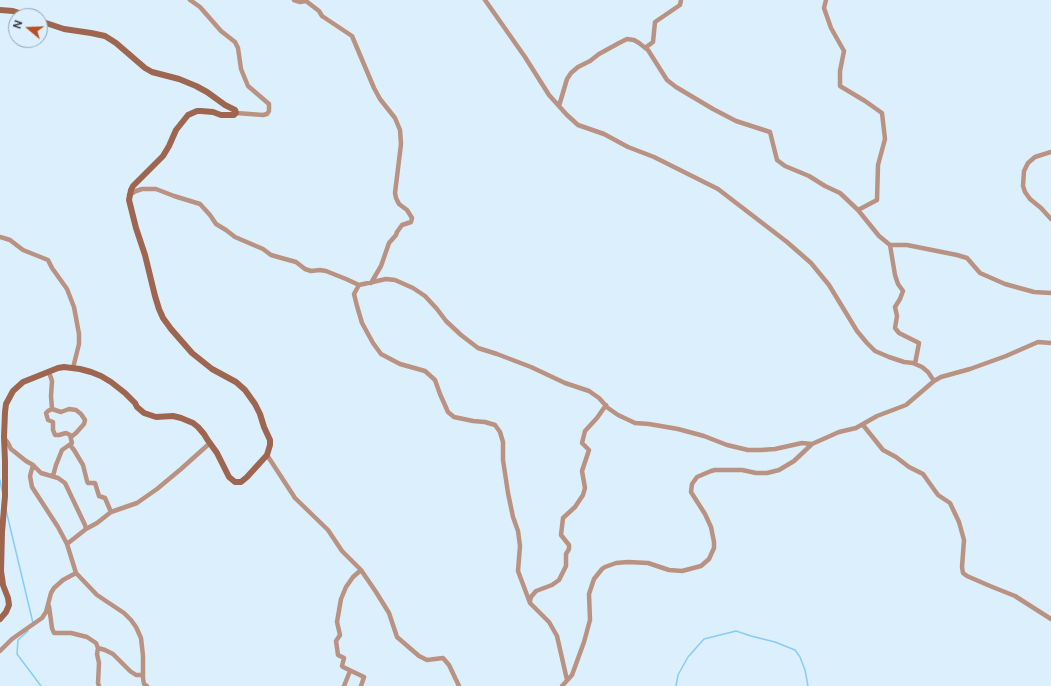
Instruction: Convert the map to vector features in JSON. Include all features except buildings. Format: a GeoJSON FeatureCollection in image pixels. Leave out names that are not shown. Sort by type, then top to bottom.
{"type":"FeatureCollection","features":[{"type":"Feature","properties":{"kind":"main road"},"geometry":{"type":"LineString","coordinates":[[0,619],[6,612],[9,605],[1,575],[5,496],[5,408],[13,391],[22,383],[58,368],[73,368],[91,372],[111,382],[125,393],[144,413],[156,416],[175,416],[193,423],[201,430],[210,442],[229,477],[236,482],[245,480],[267,455],[270,445],[270,440],[255,404],[245,390],[236,382],[212,369],[192,353],[163,318],[155,296],[129,200],[129,195],[134,186],[167,151],[176,130],[188,115],[197,111],[213,112],[229,116],[236,113],[235,110],[200,88],[179,79],[160,75],[145,68],[116,43],[105,36],[64,29],[48,24]]}},
{"type":"Feature","properties":{"kind":"street"},"geometry":{"type":"LineString","coordinates":[[190,0],[200,8],[221,31],[235,42],[238,48],[241,70],[248,86],[269,104],[269,111],[267,114],[236,113]]}},
{"type":"Feature","properties":{"kind":"street"},"geometry":{"type":"LineString","coordinates":[[294,0],[300,2],[306,1],[319,11],[322,16],[352,36],[374,88],[380,99],[395,118],[400,130],[402,144],[395,193],[400,204],[407,210],[412,218],[411,222],[402,225],[389,243],[381,266],[371,283]]}},
{"type":"Feature","properties":{"kind":"street"},"geometry":{"type":"LineString","coordinates":[[484,0],[549,95],[567,116],[578,125],[604,134],[628,147],[654,157],[718,189],[812,263],[829,285],[857,331],[875,351],[926,369],[934,381]]}},
{"type":"Feature","properties":{"kind":"street"},"geometry":{"type":"LineString","coordinates":[[645,48],[653,42],[656,22],[680,5],[681,0]]}},
{"type":"Feature","properties":{"kind":"street"},"geometry":{"type":"LineString","coordinates":[[826,0],[824,8],[826,14],[831,28],[844,51],[840,71],[840,86],[882,113],[885,139],[878,165],[877,200],[858,210]]}},
{"type":"Feature","properties":{"kind":"street"},"geometry":{"type":"LineString","coordinates":[[559,106],[567,79],[571,73],[599,54],[627,39],[634,40],[648,50],[667,80],[676,87],[736,121],[770,132],[777,160],[785,166],[809,176],[840,193],[858,210],[879,236],[890,244],[958,255],[967,258],[980,273],[1006,284],[1034,292],[1051,292]]}},
{"type":"Feature","properties":{"kind":"street"},"geometry":{"type":"LineString","coordinates":[[1051,152],[1035,157],[1028,163],[1024,171],[1023,188],[1030,199],[1051,219]]}},
{"type":"Feature","properties":{"kind":"street"},"geometry":{"type":"LineString","coordinates":[[129,195],[142,189],[156,189],[200,204],[216,224],[235,237],[263,249],[271,255],[296,262],[305,269],[311,271],[320,270],[333,273],[359,285],[386,279],[395,280],[413,288],[425,296],[446,322],[478,348],[490,351],[589,391],[599,398],[608,408],[634,423],[678,429],[704,436],[727,446],[748,450],[775,449],[802,443],[812,444]]}},
{"type":"Feature","properties":{"kind":"street"},"geometry":{"type":"LineString","coordinates":[[0,237],[10,240],[23,250],[48,260],[67,289],[74,307],[80,344],[73,368]]}},
{"type":"Feature","properties":{"kind":"street"},"geometry":{"type":"LineString","coordinates":[[890,244],[895,275],[898,284],[903,290],[895,307],[898,316],[895,328],[899,333],[918,343],[915,364]]}},
{"type":"Feature","properties":{"kind":"street"},"geometry":{"type":"LineString","coordinates":[[359,285],[354,294],[362,323],[381,354],[400,364],[425,371],[435,380],[448,412],[454,417],[495,425],[500,432],[503,442],[503,460],[508,493],[513,518],[518,531],[520,546],[518,571],[530,603],[549,622],[557,636],[567,680]]}},
{"type":"Feature","properties":{"kind":"street"},"geometry":{"type":"LineString","coordinates":[[562,686],[572,675],[588,628],[590,620],[589,594],[592,584],[599,571],[616,563],[648,562],[669,570],[682,571],[701,566],[710,559],[714,548],[711,527],[692,492],[692,486],[695,479],[699,476],[715,470],[742,470],[756,473],[773,472],[784,468],[812,444],[839,432],[856,428],[877,416],[906,405],[934,381],[945,375],[970,369],[1006,356],[1038,342],[1051,343]]}},
{"type":"Feature","properties":{"kind":"street"},"geometry":{"type":"LineString","coordinates":[[49,372],[52,381],[52,409]]}},
{"type":"Feature","properties":{"kind":"street"},"geometry":{"type":"LineString","coordinates":[[530,603],[531,597],[536,592],[559,580],[566,566],[566,554],[569,549],[569,545],[561,535],[563,518],[575,507],[583,495],[585,488],[582,471],[589,450],[582,443],[585,431],[606,405]]}},
{"type":"Feature","properties":{"kind":"street"},"geometry":{"type":"LineString","coordinates":[[53,476],[62,450],[72,443],[70,435],[66,433],[55,435],[53,430],[53,422],[48,420],[46,413],[48,411],[52,409],[61,412],[69,409],[76,410],[81,414],[85,420],[84,424],[71,437]]}},
{"type":"Feature","properties":{"kind":"street"},"geometry":{"type":"LineString","coordinates":[[863,425],[883,450],[909,467],[923,474],[938,495],[950,504],[960,525],[964,540],[963,573],[1014,596],[1051,619]]}},
{"type":"Feature","properties":{"kind":"street"},"geometry":{"type":"LineString","coordinates":[[4,437],[11,448],[26,461],[33,464],[41,473],[53,476],[65,483],[86,528]]}},
{"type":"Feature","properties":{"kind":"street"},"geometry":{"type":"LineString","coordinates":[[67,544],[86,528],[97,523],[111,512],[137,503],[148,496],[181,469],[210,442]]}},
{"type":"Feature","properties":{"kind":"street"},"geometry":{"type":"LineString","coordinates":[[70,445],[83,466],[88,483],[95,483],[99,496],[105,498],[111,512]]}},
{"type":"Feature","properties":{"kind":"street"},"geometry":{"type":"LineString","coordinates":[[267,455],[295,498],[328,530],[342,551],[360,570],[376,592],[389,613],[397,637],[419,656],[427,660],[443,658],[449,664],[459,686]]}},
{"type":"Feature","properties":{"kind":"street"},"geometry":{"type":"LineString","coordinates":[[33,464],[30,476],[32,487],[58,527],[67,544],[76,573],[103,600],[120,609],[131,620],[142,638],[144,656],[143,675],[144,682],[147,686]]}},
{"type":"Feature","properties":{"kind":"street"},"geometry":{"type":"LineString","coordinates":[[360,570],[353,577],[341,599],[337,622],[340,635],[336,641],[338,655],[344,658],[342,666],[364,677],[361,686]]}},
{"type":"Feature","properties":{"kind":"street"},"geometry":{"type":"LineString","coordinates":[[0,651],[12,639],[42,618],[45,614],[54,588],[63,580],[76,573]]}},
{"type":"Feature","properties":{"kind":"street"},"geometry":{"type":"LineString","coordinates":[[48,605],[54,633],[71,632],[87,637],[96,643],[98,648],[99,686]]}},
{"type":"Feature","properties":{"kind":"street"},"geometry":{"type":"LineString","coordinates":[[98,648],[113,654],[136,675],[143,675]]}},
{"type":"Feature","properties":{"kind":"street"},"geometry":{"type":"LineString","coordinates":[[344,686],[350,671]]}},
{"type":"Feature","properties":{"kind":"waterway"},"geometry":{"type":"LineString","coordinates":[[0,480],[2,491]]}},
{"type":"Feature","properties":{"kind":"waterway"},"geometry":{"type":"LineString","coordinates":[[6,510],[33,623]]}},
{"type":"Feature","properties":{"kind":"waterway"},"geometry":{"type":"LineString","coordinates":[[28,631],[18,640],[17,654],[41,686]]}},
{"type":"Feature","properties":{"kind":"waterway"},"geometry":{"type":"LineString","coordinates":[[676,686],[678,675],[688,657],[704,639],[736,631],[775,642],[795,650],[800,657],[805,670],[808,686]]}}]}
